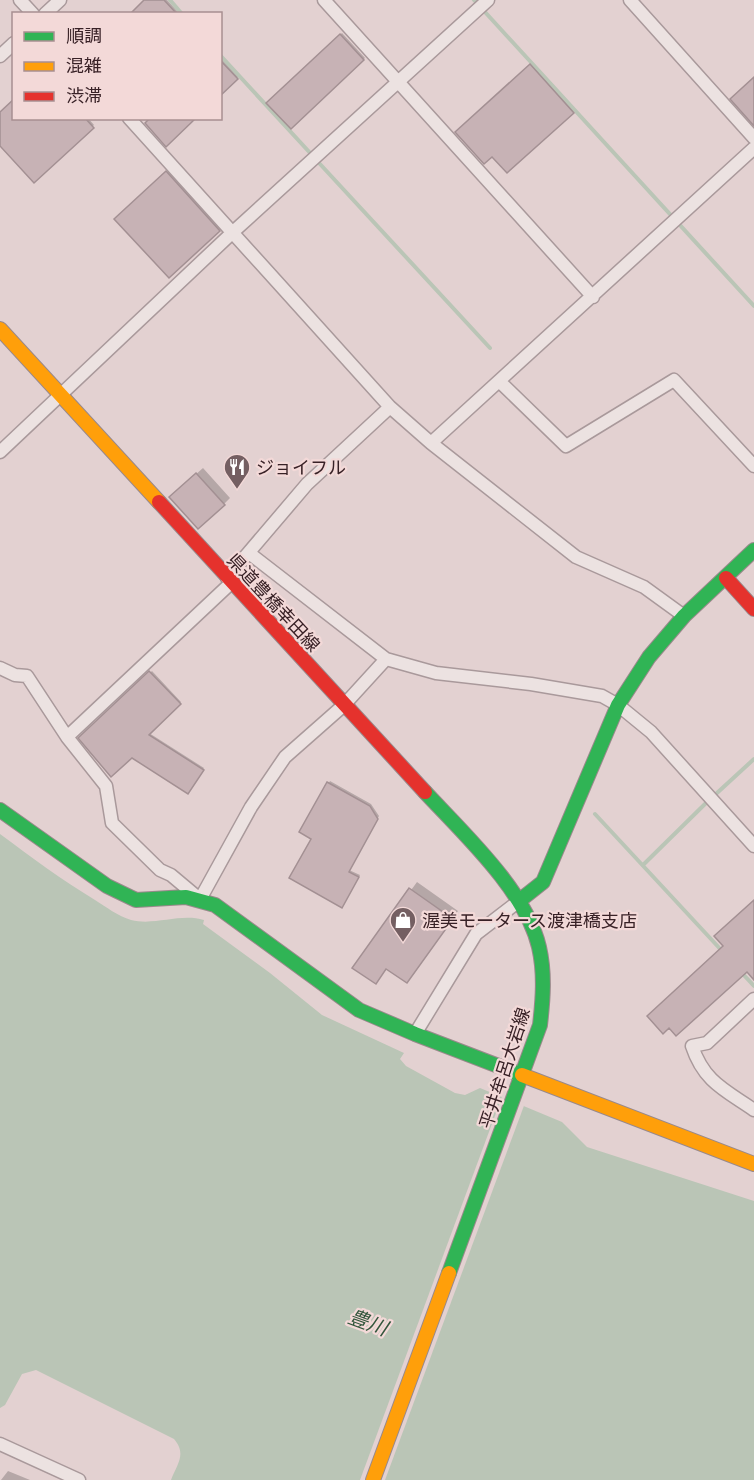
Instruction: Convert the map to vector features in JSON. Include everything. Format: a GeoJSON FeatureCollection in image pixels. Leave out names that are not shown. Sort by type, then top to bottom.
{"type":"FeatureCollection","features":[{"type":"Feature","properties":{"kind":"main road","name":"県道豊橋幸田線"},"geometry":{"type":"LineString","coordinates":[[0,329],[471,842],[519,901]]}},
{"type":"Feature","properties":{"kind":"main road"},"geometry":{"type":"LineString","coordinates":[[519,901],[543,882],[618,705],[650,657],[684,616],[754,550]]}},
{"type":"Feature","properties":{"kind":"main road"},"geometry":{"type":"LineString","coordinates":[[726,578],[754,609]]}},
{"type":"Feature","properties":{"kind":"main road"},"geometry":{"type":"LineString","coordinates":[[0,810],[107,886],[128,897],[136,900],[186,897],[215,905],[359,1010],[522,1077],[754,1164]]}},
{"type":"Feature","properties":{"kind":"main road","name":"平井牟呂大岩線"},"geometry":{"type":"LineString","coordinates":[[373,1480],[540,1025],[544,1002],[544,963],[532,923],[519,901]]}},
{"type":"Feature","properties":{"kind":"street"},"geometry":{"type":"LineString","coordinates":[[20,0],[31,12]]}},
{"type":"Feature","properties":{"kind":"street"},"geometry":{"type":"LineString","coordinates":[[47,12],[60,0]]}},
{"type":"Feature","properties":{"kind":"street"},"geometry":{"type":"LineString","coordinates":[[324,0],[593,297]]}},
{"type":"Feature","properties":{"kind":"street"},"geometry":{"type":"LineString","coordinates":[[0,452],[62,396],[233,232],[488,0]]}},
{"type":"Feature","properties":{"kind":"street"},"geometry":{"type":"LineString","coordinates":[[630,0],[754,138]]}},
{"type":"Feature","properties":{"kind":"street"},"geometry":{"type":"LineString","coordinates":[[0,56],[12,45]]}},
{"type":"Feature","properties":{"kind":"street"},"geometry":{"type":"LineString","coordinates":[[131,120],[390,407],[431,443],[576,557],[644,587],[684,616]]}},
{"type":"Feature","properties":{"kind":"street"},"geometry":{"type":"LineString","coordinates":[[431,443],[754,148]]}},
{"type":"Feature","properties":{"kind":"street"},"geometry":{"type":"LineString","coordinates":[[499,381],[566,446],[674,380],[754,466]]}},
{"type":"Feature","properties":{"kind":"street"},"geometry":{"type":"LineString","coordinates":[[67,736],[229,580],[307,484],[390,407]]}},
{"type":"Feature","properties":{"kind":"street"},"geometry":{"type":"LineString","coordinates":[[249,553],[386,659],[436,673],[531,684],[602,696],[618,705],[651,732],[754,846]]}},
{"type":"Feature","properties":{"kind":"street"},"geometry":{"type":"LineString","coordinates":[[202,901],[203,894],[251,807],[285,756],[344,705],[386,659]]}},
{"type":"Feature","properties":{"kind":"street"},"geometry":{"type":"LineString","coordinates":[[0,668],[15,675],[27,676],[67,736],[106,786],[112,823],[160,870],[171,875],[202,901]]}},
{"type":"Feature","properties":{"kind":"street"},"geometry":{"type":"LineString","coordinates":[[415,1034],[476,934],[519,901]]}},
{"type":"Feature","properties":{"kind":"street"},"geometry":{"type":"LineString","coordinates":[[754,999],[707,1043],[692,1046],[697,1061],[711,1081],[754,1110]]}},
{"type":"Feature","properties":{"kind":"street"},"geometry":{"type":"LineString","coordinates":[[0,1444],[79,1480]]}},
{"type":"Feature","properties":{"kind":"water","name":"豊川"},"geometry":{"type":"Polygon","coordinates":[[[0,834],[71,884],[126,918],[149,922],[186,918],[204,920],[203,924],[322,1015],[404,1053],[400,1059],[406,1066],[455,1093],[465,1095],[480,1088],[562,1122],[587,1147],[754,1201],[754,1480],[171,1480],[180,1454],[178,1444],[174,1439],[36,1370],[22,1374],[5,1405],[0,1408],[0,834]]]}},
{"type":"Feature","properties":{"kind":"pier"},"geometry":{"type":"Polygon","coordinates":[[[503,1094],[525,1103],[385,1480],[360,1480],[503,1094]]]}},
{"type":"Feature","properties":{"kind":"building"},"geometry":{"type":"Polygon","coordinates":[[[144,0],[164,0],[175,12],[132,12],[144,0]]]}},
{"type":"Feature","properties":{"kind":"building"},"geometry":{"type":"Polygon","coordinates":[[[340,34],[364,60],[291,129],[266,103],[340,34]]]}},
{"type":"Feature","properties":{"kind":"building"},"geometry":{"type":"Polygon","coordinates":[[[222,62],[238,79],[222,94],[222,62]]]}},
{"type":"Feature","properties":{"kind":"building"},"geometry":{"type":"Polygon","coordinates":[[[530,64],[574,113],[507,173],[492,157],[484,164],[455,132],[530,64]]]}},
{"type":"Feature","properties":{"kind":"building"},"geometry":{"type":"Polygon","coordinates":[[[754,77],[754,126],[730,99],[754,77]]]}},
{"type":"Feature","properties":{"kind":"building"},"geometry":{"type":"Polygon","coordinates":[[[12,101],[12,120],[87,120],[94,128],[34,183],[0,146],[0,112],[12,101]]]}},
{"type":"Feature","properties":{"kind":"building"},"geometry":{"type":"Polygon","coordinates":[[[148,120],[194,120],[166,147],[145,123],[148,120]]]}},
{"type":"Feature","properties":{"kind":"building"},"geometry":{"type":"Polygon","coordinates":[[[166,171],[220,231],[169,278],[114,219],[166,171]]]}},
{"type":"Feature","properties":{"kind":"building"},"geometry":{"type":"Polygon","coordinates":[[[196,473],[225,505],[198,529],[169,497],[196,473]]]}},
{"type":"Feature","properties":{"kind":"building"},"geometry":{"type":"Polygon","coordinates":[[[149,671],[181,704],[149,735],[204,770],[188,794],[132,758],[111,777],[78,738],[149,671]]]}},
{"type":"Feature","properties":{"kind":"building"},"geometry":{"type":"Polygon","coordinates":[[[327,782],[370,806],[378,819],[349,872],[359,877],[342,908],[289,878],[311,839],[299,832],[327,782]]]}},
{"type":"Feature","properties":{"kind":"building","name":"渥美モータース渡津橋支店"},"geometry":{"type":"Polygon","coordinates":[[[409,888],[453,919],[407,983],[386,969],[376,984],[352,968],[409,888]]]}},
{"type":"Feature","properties":{"kind":"building"},"geometry":{"type":"Polygon","coordinates":[[[754,900],[754,980],[747,972],[676,1036],[669,1028],[663,1034],[647,1016],[723,946],[714,936],[754,900]]]}},
{"type":"Feature","properties":{"kind":"waterway"},"geometry":{"type":"LineString","coordinates":[[170,0],[180,12]]}},
{"type":"Feature","properties":{"kind":"waterway"},"geometry":{"type":"LineString","coordinates":[[474,0],[754,306]]}},
{"type":"Feature","properties":{"kind":"waterway"},"geometry":{"type":"LineString","coordinates":[[222,57],[312,155]]}},
{"type":"Feature","properties":{"kind":"waterway"},"geometry":{"type":"LineString","coordinates":[[320,164],[490,348]]}},
{"type":"Feature","properties":{"kind":"waterway"},"geometry":{"type":"LineString","coordinates":[[717,793],[754,759]]}},
{"type":"Feature","properties":{"kind":"waterway"},"geometry":{"type":"LineString","coordinates":[[643,865],[707,802]]}},
{"type":"Feature","properties":{"kind":"waterway"},"geometry":{"type":"LineString","coordinates":[[595,814],[723,952]]}},
{"type":"Feature","properties":{"kind":"waterway"},"geometry":{"type":"LineString","coordinates":[[740,971],[754,986]]}},
{"type":"Feature","properties":{"kind":"traffic: fast"},"geometry":{"type":"LineString","coordinates":[[519,901],[543,882],[618,705],[649,657],[684,616],[754,550]]}},
{"type":"Feature","properties":{"kind":"traffic: fast"},"geometry":{"type":"LineString","coordinates":[[425,792],[491,864],[521,905],[532,926],[539,947],[543,976],[540,1025],[449,1273]]}},
{"type":"Feature","properties":{"kind":"traffic: fast"},"geometry":{"type":"LineString","coordinates":[[0,810],[107,886],[136,900],[186,897],[215,905],[359,1010],[522,1075]]}},
{"type":"Feature","properties":{"kind":"traffic: slow"},"geometry":{"type":"LineString","coordinates":[[0,329],[159,502]]}},
{"type":"Feature","properties":{"kind":"traffic: slow"},"geometry":{"type":"LineString","coordinates":[[522,1075],[754,1164]]}},
{"type":"Feature","properties":{"kind":"traffic: slow"},"geometry":{"type":"LineString","coordinates":[[373,1480],[449,1273]]}},
{"type":"Feature","properties":{"kind":"traffic: jam"},"geometry":{"type":"LineString","coordinates":[[159,502],[425,792]]}},
{"type":"Feature","properties":{"kind":"traffic: jam"},"geometry":{"type":"LineString","coordinates":[[726,578],[754,609]]}},
{"type":"Feature","properties":{"kind":"place","name":"ジョイフル"},"geometry":{"type":"Point","coordinates":[237,490]}},
{"type":"Feature","properties":{"kind":"place","name":"渥美モータース渡津橋支店"},"geometry":{"type":"Point","coordinates":[403,943]}}]}
